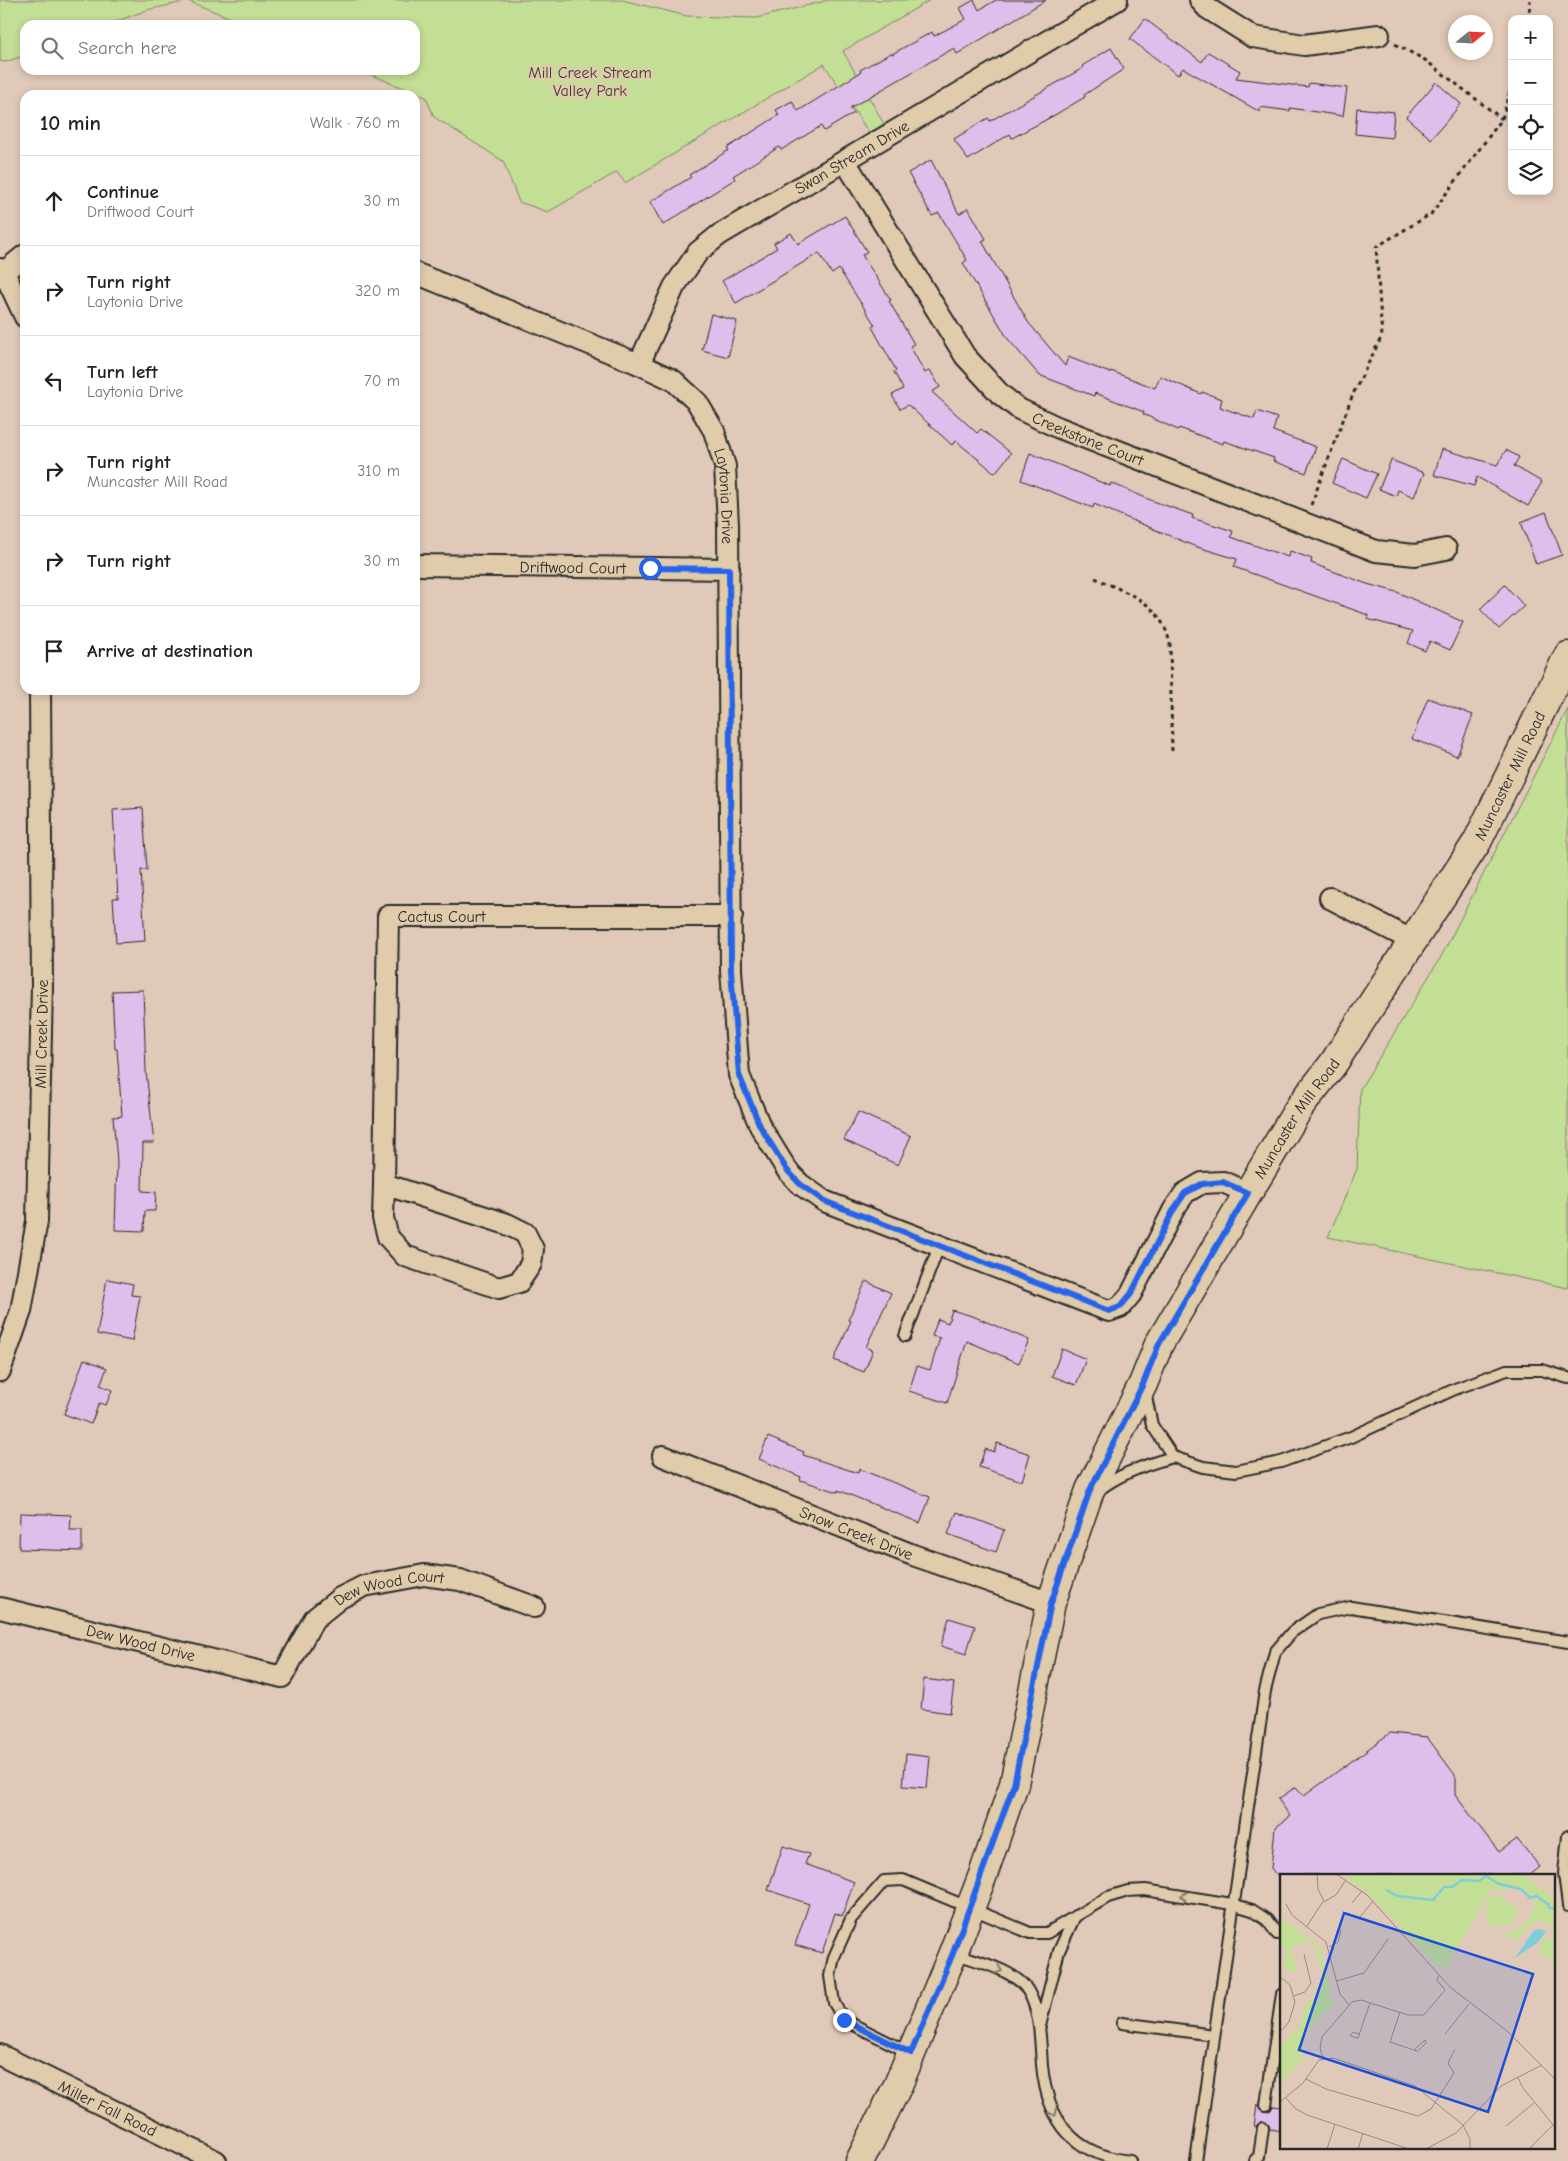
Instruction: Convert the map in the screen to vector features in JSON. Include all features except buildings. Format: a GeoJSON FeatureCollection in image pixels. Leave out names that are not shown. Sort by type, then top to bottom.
{"type":"FeatureCollection","features":[{"type":"Feature","properties":{"kind":"main road","name":"Muncaster Mill Road"},"geometry":{"type":"LineString","coordinates":[[860,2161],[898,2085],[971,1907],[1014,1784],[1051,1603],[1087,1500],[1143,1384],[1159,1344],[1300,1108],[1333,1064],[1477,842],[1568,656]]}},
{"type":"Feature","properties":{"kind":"street","name":"Swan Stream Drive"},"geometry":{"type":"LineString","coordinates":[[639,364],[674,287],[698,252],[719,235],[1117,0]]}},
{"type":"Feature","properties":{"kind":"street"},"geometry":{"type":"LineString","coordinates":[[1200,0],[1207,8],[1253,36],[1304,45],[1379,35]]}},
{"type":"Feature","properties":{"kind":"street","name":"Creekstone Court"},"geometry":{"type":"LineString","coordinates":[[846,160],[965,356],[1000,394],[1019,409],[1057,427],[1376,552],[1415,556],[1446,549]]}},
{"type":"Feature","properties":{"kind":"street"},"geometry":{"type":"LineString","coordinates":[[20,258],[2,270],[20,307]]}},
{"type":"Feature","properties":{"kind":"street","name":"Laytonia Drive"},"geometry":{"type":"LineString","coordinates":[[420,275],[639,364],[673,380],[698,402],[714,431],[726,466],[729,569],[731,970],[739,1075],[760,1126],[787,1170],[800,1184],[824,1201],[1109,1311],[1120,1307],[1131,1294],[1174,1209],[1185,1193],[1202,1184],[1223,1182],[1248,1193]]}},
{"type":"Feature","properties":{"kind":"street","name":"Driftwood Court"},"geometry":{"type":"LineString","coordinates":[[420,565],[729,569]]}},
{"type":"Feature","properties":{"kind":"street","name":"Mill Creek Drive"},"geometry":{"type":"LineString","coordinates":[[0,1371],[21,1311],[37,1221],[42,985],[40,695]]}},
{"type":"Feature","properties":{"kind":"street"},"geometry":{"type":"LineString","coordinates":[[1330,898],[1413,941]]}},
{"type":"Feature","properties":{"kind":"street","name":"Cactus Court"},"geometry":{"type":"LineString","coordinates":[[384,1184],[506,1224],[525,1233],[533,1249],[531,1264],[519,1282],[499,1288],[405,1256],[388,1237],[383,1218],[388,916],[732,916]]}},
{"type":"Feature","properties":{"kind":"street","name":"Snow Creek Drive"},"geometry":{"type":"LineString","coordinates":[[663,1456],[913,1555],[1051,1603]]}},
{"type":"Feature","properties":{"kind":"street","name":"Dew Wood Court"},"geometry":{"type":"LineString","coordinates":[[282,1677],[314,1619],[340,1598],[364,1586],[424,1575],[460,1580],[534,1607]]}},
{"type":"Feature","properties":{"kind":"street","name":"Dew Wood Drive"},"geometry":{"type":"LineString","coordinates":[[0,1608],[282,1677]]}},
{"type":"Feature","properties":{"kind":"street","name":"Miller Fall Road"},"geometry":{"type":"LineString","coordinates":[[0,2055],[216,2161]]}},
{"type":"Feature","properties":{"kind":"lane"},"geometry":{"type":"LineString","coordinates":[[904,1336],[939,1246]]}},
{"type":"Feature","properties":{"kind":"lane"},"geometry":{"type":"LineString","coordinates":[[1087,1500],[1107,1484],[1152,1463],[1173,1457],[1203,1467],[1236,1471],[1281,1462],[1351,1437],[1455,1389],[1507,1370],[1542,1370],[1568,1378]]}},
{"type":"Feature","properties":{"kind":"lane"},"geometry":{"type":"LineString","coordinates":[[1143,1384],[1152,1425],[1173,1457]]}},
{"type":"Feature","properties":{"kind":"lane"},"geometry":{"type":"LineString","coordinates":[[1196,2161],[1232,1904],[1265,1691],[1275,1652],[1292,1632],[1318,1614],[1351,1607],[1568,1642]]}},
{"type":"Feature","properties":{"kind":"lane"},"geometry":{"type":"LineString","coordinates":[[1568,1836],[1564,1873],[1568,1906]]}},
{"type":"Feature","properties":{"kind":"lane"},"geometry":{"type":"LineString","coordinates":[[911,2053],[844,2020],[834,2003],[830,1976],[834,1957],[851,1919],[884,1881],[903,1880],[1030,1933],[1047,1933],[1108,1897],[1136,1890],[1145,1890],[1232,1904],[1252,1910],[1267,1920],[1277,1934]]}},
{"type":"Feature","properties":{"kind":"lane"},"geometry":{"type":"LineString","coordinates":[[1039,2029],[1059,1951],[1075,1915]]}},
{"type":"Feature","properties":{"kind":"lane"},"geometry":{"type":"LineString","coordinates":[[953,1953],[1014,1977],[1028,1990],[1039,2029],[1042,2067],[1049,2103],[1062,2128],[1083,2147],[1120,2160],[1130,2161]]}},
{"type":"Feature","properties":{"kind":"lane"},"geometry":{"type":"LineString","coordinates":[[1266,2105],[1280,2008]]}},
{"type":"Feature","properties":{"kind":"lane"},"geometry":{"type":"LineString","coordinates":[[1122,2023],[1214,2035]]}},
{"type":"Feature","properties":{"kind":"lane"},"geometry":{"type":"LineString","coordinates":[[1255,2161],[1259,2157],[1263,2128]]}},
{"type":"Feature","properties":{"kind":"path"},"geometry":{"type":"LineString","coordinates":[[1529,15],[1530,0]]}},
{"type":"Feature","properties":{"kind":"path"},"geometry":{"type":"LineString","coordinates":[[1379,35],[1425,60],[1502,119]]}},
{"type":"Feature","properties":{"kind":"path"},"geometry":{"type":"LineString","coordinates":[[1304,523],[1353,394],[1382,336],[1376,247],[1431,214],[1502,119],[1508,98]]}},
{"type":"Feature","properties":{"kind":"path"},"geometry":{"type":"LineString","coordinates":[[1096,578],[1136,597],[1148,605],[1160,617],[1167,631],[1170,644],[1172,752]]}},
{"type":"Feature","properties":{"kind":"green space","name":"Mill Creek Stream Valley Park"},"geometry":{"type":"Polygon","coordinates":[[[0,0],[622,0],[687,16],[757,18],[829,0],[930,0],[843,51],[884,124],[869,133],[824,64],[625,183],[617,172],[548,212],[519,202],[503,161],[434,117],[426,97],[420,95],[420,90],[409,90],[371,75],[420,75],[420,20],[236,20],[188,1],[147,10],[120,20],[20,20],[20,57],[6,62],[0,61],[0,0]]]}},
{"type":"Feature","properties":{"kind":"green space"},"geometry":{"type":"Polygon","coordinates":[[[1568,709],[1568,1288],[1328,1237],[1357,1169],[1360,1089],[1442,955],[1568,709]]]}},
{"type":"Feature","properties":{"kind":"route"},"geometry":{"type":"LineString","coordinates":[[650,568],[729,569],[731,970],[739,1075],[760,1126],[787,1170],[800,1184],[824,1201],[1109,1311],[1120,1307],[1131,1294],[1174,1209],[1185,1193],[1202,1184],[1223,1182],[1248,1193],[1159,1344],[1143,1384],[1090,1490],[1051,1603],[1014,1784],[984,1872],[953,1953],[911,2053],[844,2020]]}}]}
